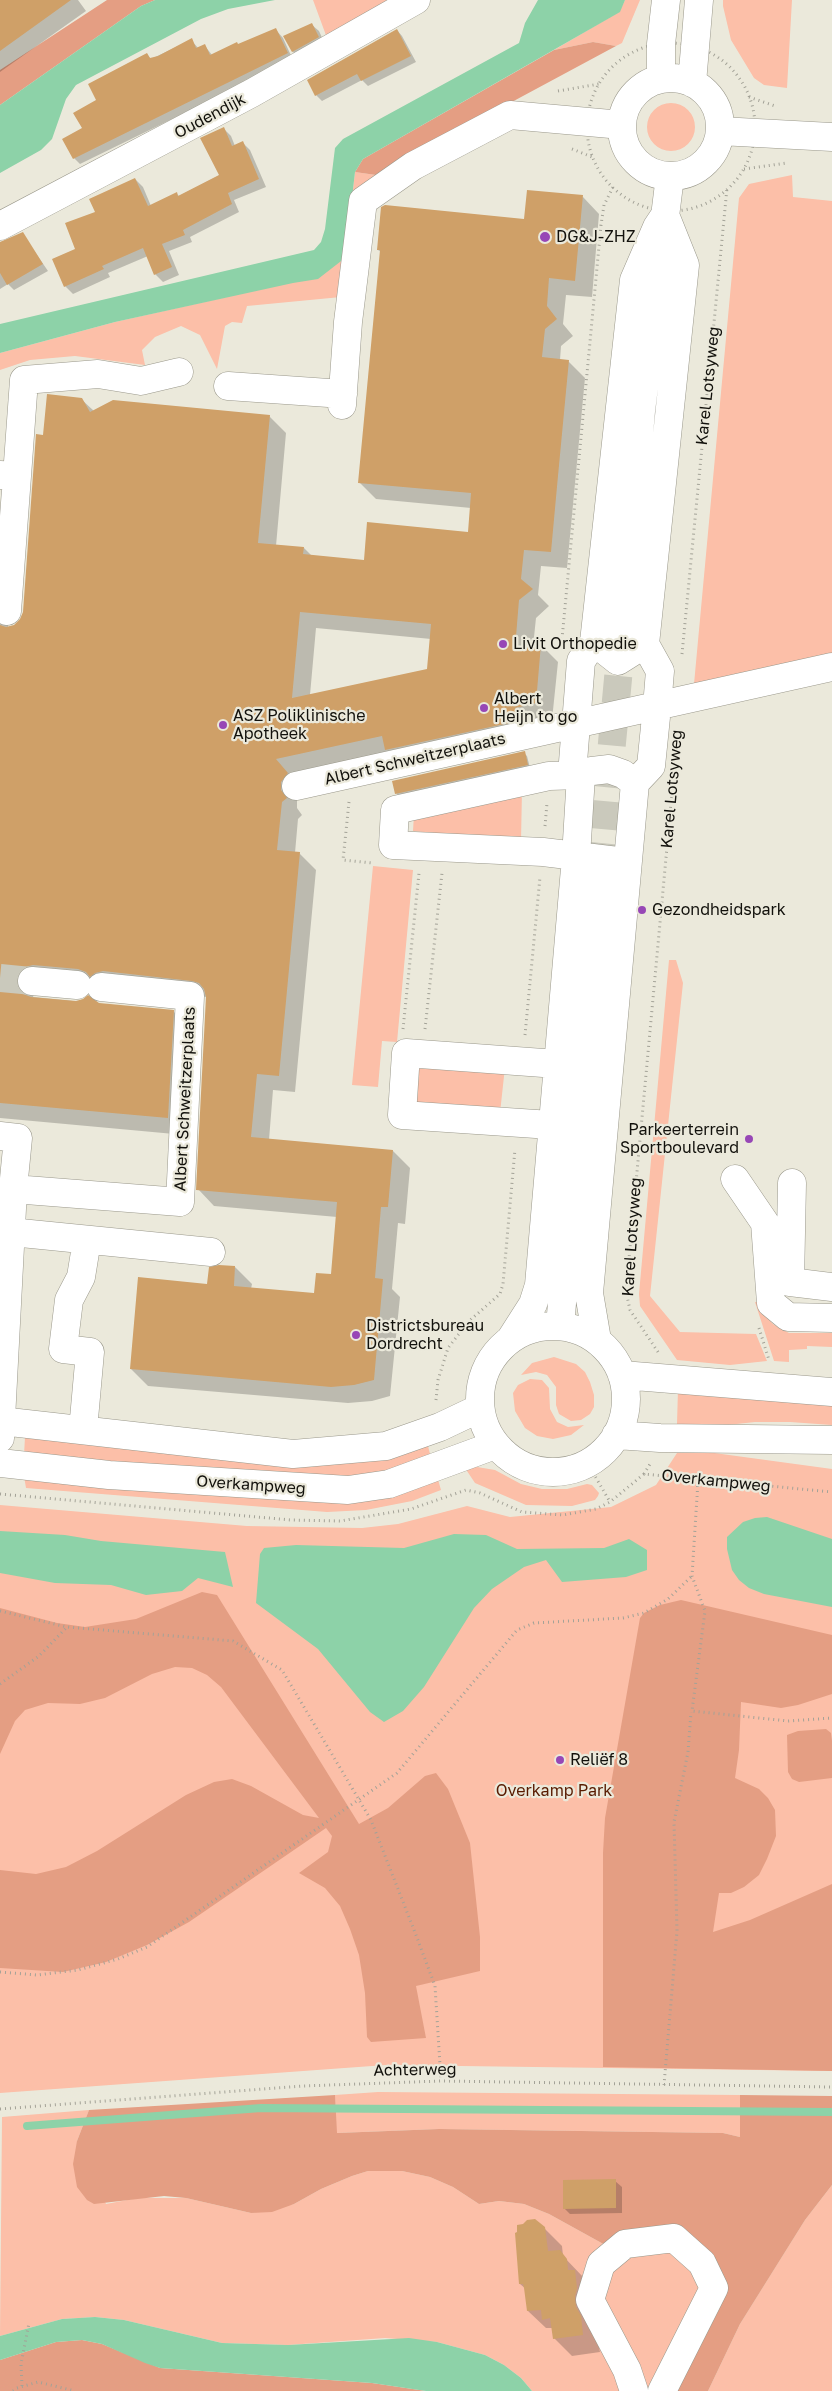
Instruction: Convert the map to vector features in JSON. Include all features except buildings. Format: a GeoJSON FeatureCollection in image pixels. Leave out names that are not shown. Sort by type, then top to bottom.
{"type":"FeatureCollection","features":[{"type":"Feature","properties":{"kind":"street","name":"Oudendijk"},"geometry":{"type":"LineString","coordinates":[[0,226],[252,93],[416,0]]}},
{"type":"Feature","properties":{"kind":"street"},"geometry":{"type":"LineString","coordinates":[[661,79],[661,44],[666,0]]}},
{"type":"Feature","properties":{"kind":"street"},"geometry":{"type":"LineString","coordinates":[[692,82],[699,0]]}},
{"type":"Feature","properties":{"kind":"street"},"geometry":{"type":"LineString","coordinates":[[672,78],[692,82],[710,97],[720,119],[720,131],[714,151],[704,164],[691,172],[670,176],[648,171],[639,164],[626,146],[622,124],[630,100],[638,91],[661,79],[672,78]]}},
{"type":"Feature","properties":{"kind":"street"},"geometry":{"type":"LineString","coordinates":[[228,386],[292,397],[342,399],[348,322],[363,201],[413,166],[510,115],[622,124]]}},
{"type":"Feature","properties":{"kind":"street"},"geometry":{"type":"LineString","coordinates":[[720,131],[832,137]]}},
{"type":"Feature","properties":{"kind":"street"},"geometry":{"type":"LineString","coordinates":[[594,642],[618,661],[634,639],[685,265],[666,213],[670,176]]}},
{"type":"Feature","properties":{"kind":"street"},"geometry":{"type":"LineString","coordinates":[[510,1340],[534,1329],[560,1326],[585,1333],[596,1340],[612,1356],[622,1375],[626,1399],[622,1424],[604,1451],[588,1464],[566,1471],[544,1472],[527,1468],[512,1460],[495,1444],[483,1421],[480,1408],[480,1388],[486,1370],[496,1354],[510,1340],[533,1304],[539,1286],[576,857],[581,775],[573,762],[581,661],[594,642],[634,280],[657,226],[666,213]]}},
{"type":"Feature","properties":{"kind":"street"},"geometry":{"type":"LineString","coordinates":[[7,611],[9,475],[24,380],[98,374],[141,381],[179,372]]}},
{"type":"Feature","properties":{"kind":"street","name":"Karel Lotsyweg"},"geometry":{"type":"LineString","coordinates":[[634,639],[660,671],[669,704],[651,766],[635,783]]}},
{"type":"Feature","properties":{"kind":"street","name":"Albert Schweitzerplaats"},"geometry":{"type":"LineString","coordinates":[[296,786],[669,704],[777,689],[832,666]]}},
{"type":"Feature","properties":{"kind":"street"},"geometry":{"type":"LineString","coordinates":[[596,1340],[589,1293],[626,862],[635,783],[623,774],[609,769],[581,775],[549,776],[395,810],[393,844],[542,852],[626,862]]}},
{"type":"Feature","properties":{"kind":"street"},"geometry":{"type":"LineString","coordinates":[[560,1326],[600,871]]}},
{"type":"Feature","properties":{"kind":"street","name":"Albert Schweitzerplaats"},"geometry":{"type":"LineString","coordinates":[[13,1189],[180,1202],[190,996],[32,981]]}},
{"type":"Feature","properties":{"kind":"street"},"geometry":{"type":"LineString","coordinates":[[552,1126],[402,1114],[414,1054],[557,1064]]}},
{"type":"Feature","properties":{"kind":"street"},"geometry":{"type":"LineString","coordinates":[[0,1136],[18,1138],[13,1189],[5,1231],[0,1426]]}},
{"type":"Feature","properties":{"kind":"street"},"geometry":{"type":"LineString","coordinates":[[735,1179],[765,1223],[771,1303],[788,1318],[832,1318]]}},
{"type":"Feature","properties":{"kind":"street"},"geometry":{"type":"LineString","coordinates":[[792,1183],[790,1282],[832,1287]]}},
{"type":"Feature","properties":{"kind":"street"},"geometry":{"type":"LineString","coordinates":[[5,1231],[211,1252]]}},
{"type":"Feature","properties":{"kind":"street"},"geometry":{"type":"LineString","coordinates":[[84,1430],[90,1352],[63,1349],[69,1300],[81,1277],[87,1240]]}},
{"type":"Feature","properties":{"kind":"street"},"geometry":{"type":"LineString","coordinates":[[622,1375],[832,1392]]}},
{"type":"Feature","properties":{"kind":"street","name":"Overkampweg"},"geometry":{"type":"LineString","coordinates":[[0,1426],[84,1430],[293,1454],[386,1446],[440,1427],[480,1408]]}},
{"type":"Feature","properties":{"kind":"street"},"geometry":{"type":"LineString","coordinates":[[616,1435],[660,1438],[832,1440]]}},
{"type":"Feature","properties":{"kind":"street","name":"Overkampweg"},"geometry":{"type":"LineString","coordinates":[[0,1463],[109,1475],[348,1490],[389,1484],[453,1462],[495,1444]]}},
{"type":"Feature","properties":{"kind":"street"},"geometry":{"type":"LineString","coordinates":[[634,2391],[628,2370],[590,2300],[601,2264],[625,2244],[674,2238],[702,2263],[714,2288],[662,2391]]}},
{"type":"Feature","properties":{"kind":"path"},"geometry":{"type":"LineString","coordinates":[[673,43],[695,47],[721,60],[741,81],[753,108],[754,133],[749,158],[736,180],[728,188],[709,202],[666,213],[628,199],[606,180],[590,148],[588,121],[595,93],[607,74],[626,57],[637,50],[661,44],[673,43]]}},
{"type":"Feature","properties":{"kind":"path","name":"Karel Lotsyweg"},"geometry":{"type":"LineString","coordinates":[[681,660],[728,188]]}},
{"type":"Feature","properties":{"kind":"path","name":"Karel Lotsyweg"},"geometry":{"type":"LineString","coordinates":[[666,1380],[663,1364],[654,1344],[630,1310],[626,1291],[674,775]]}},
{"type":"Feature","properties":{"kind":"path"},"geometry":{"type":"LineString","coordinates":[[414,1054],[401,1043],[433,847]]}},
{"type":"Feature","properties":{"kind":"path"},"geometry":{"type":"LineString","coordinates":[[414,1054],[433,847]]}},
{"type":"Feature","properties":{"kind":"path"},"geometry":{"type":"LineString","coordinates":[[440,1427],[436,1410],[436,1394],[442,1363],[448,1348],[468,1322],[500,1294],[504,1274]]}},
{"type":"Feature","properties":{"kind":"path"},"geometry":{"type":"LineString","coordinates":[[453,1462],[466,1490]]}},
{"type":"Feature","properties":{"kind":"path","name":"Overkampweg"},"geometry":{"type":"LineString","coordinates":[[588,1464],[610,1502],[644,1474],[832,1492]]}},
{"type":"Feature","properties":{"kind":"path"},"geometry":{"type":"LineString","coordinates":[[698,1480],[692,1576],[705,1612],[692,1712],[788,1721],[832,1718]]}},
{"type":"Feature","properties":{"kind":"path"},"geometry":{"type":"LineString","coordinates":[[0,1972],[37,1975],[78,1970],[118,1959],[147,1947],[397,1774],[518,1630],[534,1623],[623,1618],[644,1613],[668,1599],[692,1576]]}},
{"type":"Feature","properties":{"kind":"path"},"geometry":{"type":"LineString","coordinates":[[0,1611],[67,1627],[233,1641],[282,1670],[372,1820],[435,1986],[441,2081]]}},
{"type":"Feature","properties":{"kind":"path"},"geometry":{"type":"LineString","coordinates":[[0,1684],[39,1656],[67,1627]]}},
{"type":"Feature","properties":{"kind":"path"},"geometry":{"type":"LineString","coordinates":[[664,2085],[677,1931],[674,1822],[688,1752],[691,1712]]}},
{"type":"Feature","properties":{"kind":"path","name":"Achterweg"},"geometry":{"type":"LineString","coordinates":[[0,2109],[303,2086],[441,2081],[832,2087]]}},
{"type":"Feature","properties":{"kind":"path"},"geometry":{"type":"LineString","coordinates":[[22,2386],[21,2364],[29,2323]]}},
{"type":"Feature","properties":{"kind":"path"},"geometry":{"type":"LineString","coordinates":[[13,2391],[22,2386],[38,2382],[75,2391]]}},
{"type":"Feature","properties":{"kind":"green space"},"geometry":{"type":"Polygon","coordinates":[[[313,0],[395,0],[327,38],[313,0]]]}},
{"type":"Feature","properties":{"kind":"green space"},"geometry":{"type":"Polygon","coordinates":[[[625,0],[640,0],[622,43],[616,46],[593,42],[554,50],[619,12],[625,0]]]}},
{"type":"Feature","properties":{"kind":"green space"},"geometry":{"type":"Polygon","coordinates":[[[723,0],[792,0],[787,88],[764,85],[754,78],[731,40],[723,0]]]}},
{"type":"Feature","properties":{"kind":"green space"},"geometry":{"type":"Polygon","coordinates":[[[666,103],[676,103],[688,110],[695,122],[695,132],[688,144],[676,151],[666,151],[658,147],[651,140],[647,132],[647,122],[651,114],[658,107],[666,103]]]}},
{"type":"Feature","properties":{"kind":"green space"},"geometry":{"type":"Polygon","coordinates":[[[355,172],[376,175],[357,190],[341,297],[247,306],[242,323],[232,322],[225,326],[217,369],[200,335],[181,326],[155,337],[142,350],[145,365],[75,356],[30,360],[0,370],[0,353],[115,322],[320,276],[345,257],[355,172]]]}},
{"type":"Feature","properties":{"kind":"green space"},"geometry":{"type":"Polygon","coordinates":[[[792,175],[793,197],[832,201],[832,658],[694,684],[739,198],[749,184],[792,175]]]}},
{"type":"Feature","properties":{"kind":"green space"},"geometry":{"type":"Polygon","coordinates":[[[522,790],[521,841],[413,831],[414,814],[522,790]]]}},
{"type":"Feature","properties":{"kind":"green space"},"geometry":{"type":"Polygon","coordinates":[[[373,866],[413,870],[397,1042],[382,1041],[378,1087],[352,1085],[373,866]]]}},
{"type":"Feature","properties":{"kind":"green space"},"geometry":{"type":"Polygon","coordinates":[[[669,960],[676,960],[683,983],[650,1296],[680,1332],[756,1334],[767,1361],[730,1365],[677,1360],[640,1306],[639,1294],[669,960]]]}},
{"type":"Feature","properties":{"kind":"green space"},"geometry":{"type":"Polygon","coordinates":[[[417,1060],[505,1067],[500,1113],[413,1106],[417,1060]]]}},
{"type":"Feature","properties":{"kind":"green space"},"geometry":{"type":"Polygon","coordinates":[[[755,1302],[759,1302],[765,1315],[773,1324],[789,1333],[832,1333],[832,1347],[807,1346],[807,1349],[789,1350],[789,1362],[774,1361],[755,1302]]]}},
{"type":"Feature","properties":{"kind":"green space"},"geometry":{"type":"Polygon","coordinates":[[[554,1357],[576,1364],[585,1372],[590,1382],[594,1395],[594,1407],[590,1414],[581,1420],[571,1421],[559,1414],[556,1405],[556,1387],[547,1375],[536,1372],[521,1375],[532,1363],[554,1357]]]}},
{"type":"Feature","properties":{"kind":"green space"},"geometry":{"type":"Polygon","coordinates":[[[530,1379],[542,1380],[549,1388],[550,1409],[557,1422],[568,1427],[584,1425],[571,1435],[553,1439],[537,1436],[525,1428],[515,1411],[513,1393],[518,1385],[530,1379]]]}},
{"type":"Feature","properties":{"kind":"green space"},"geometry":{"type":"Polygon","coordinates":[[[678,1389],[832,1405],[832,1425],[790,1422],[755,1422],[718,1426],[677,1424],[678,1389]]]}},
{"type":"Feature","properties":{"kind":"green space"},"geometry":{"type":"Polygon","coordinates":[[[25,1437],[340,1464],[392,1458],[428,1446],[431,1458],[386,1477],[335,1483],[24,1455],[25,1437]]]}},
{"type":"Feature","properties":{"kind":"green space","name":"Overkamp Park"},"geometry":{"type":"Polygon","coordinates":[[[707,1452],[832,1469],[832,2071],[386,2065],[0,2093],[0,1505],[247,1526],[362,1528],[398,1524],[467,1506],[510,1517],[611,1507],[656,1485],[677,1453],[707,1452]]]}},
{"type":"Feature","properties":{"kind":"green space"},"geometry":{"type":"Polygon","coordinates":[[[477,1467],[495,1470],[521,1484],[542,1489],[567,1489],[587,1484],[592,1485],[599,1493],[595,1500],[572,1506],[526,1505],[475,1483],[465,1468],[477,1467]]]}},
{"type":"Feature","properties":{"kind":"green space"},"geometry":{"type":"Polygon","coordinates":[[[24,1476],[279,1500],[345,1499],[437,1476],[441,1490],[412,1501],[366,1510],[327,1512],[26,1488],[24,1476]]]}},
{"type":"Feature","properties":{"kind":"green space"},"geometry":{"type":"Polygon","coordinates":[[[378,2092],[740,2095],[741,2133],[740,2137],[723,2133],[439,2129],[336,2133],[335,2095],[378,2092]]]}},
{"type":"Feature","properties":{"kind":"green space"},"geometry":{"type":"Polygon","coordinates":[[[89,2110],[77,2141],[106,2204],[138,2198],[186,2198],[251,2213],[294,2204],[321,2189],[368,2171],[402,2171],[430,2177],[453,2187],[479,2204],[499,2201],[524,2204],[549,2214],[607,2246],[589,2276],[624,2391],[532,2391],[521,2378],[504,2365],[485,2355],[437,2342],[385,2338],[288,2345],[222,2343],[124,2320],[95,2317],[62,2319],[0,2336],[2,2117],[89,2110]]]}},
{"type":"Feature","properties":{"kind":"green space"},"geometry":{"type":"Polygon","coordinates":[[[832,2185],[832,2391],[708,2391],[740,2324],[805,2220],[832,2185]]]}},
{"type":"Feature","properties":{"kind":"green space"},"geometry":{"type":"Polygon","coordinates":[[[680,2251],[702,2288],[656,2391],[639,2391],[601,2293],[614,2259],[680,2251]]]}},
{"type":"Feature","properties":{"kind":"shaded area"},"geometry":{"type":"Polygon","coordinates":[[[107,0],[155,0],[141,6],[0,105],[0,70],[107,0]]]}},
{"type":"Feature","properties":{"kind":"shaded area"},"geometry":{"type":"Polygon","coordinates":[[[155,0],[275,0],[228,9],[201,19],[76,85],[66,99],[52,139],[41,150],[0,173],[0,105],[141,6],[155,0]]]}},
{"type":"Feature","properties":{"kind":"shaded area"},"geometry":{"type":"Polygon","coordinates":[[[538,0],[625,0],[620,12],[363,159],[355,172],[345,258],[318,279],[115,322],[0,353],[0,324],[314,250],[321,242],[325,229],[335,148],[343,139],[519,43],[525,23],[538,0]]]}},
{"type":"Feature","properties":{"kind":"shaded area"},"geometry":{"type":"Polygon","coordinates":[[[593,42],[616,46],[376,175],[355,172],[363,159],[554,50],[593,42]]]}},
{"type":"Feature","properties":{"kind":"shaded area"},"geometry":{"type":"Polygon","coordinates":[[[767,1517],[832,1539],[832,1607],[764,1594],[749,1588],[739,1580],[732,1570],[727,1549],[727,1537],[743,1522],[767,1517]]]}},
{"type":"Feature","properties":{"kind":"shaded area"},"geometry":{"type":"Polygon","coordinates":[[[0,1531],[65,1535],[101,1541],[225,1552],[233,1587],[198,1578],[182,1591],[146,1595],[111,1585],[55,1583],[0,1573],[0,1531]]]}},
{"type":"Feature","properties":{"kind":"shaded area"},"geometry":{"type":"Polygon","coordinates":[[[454,1534],[486,1535],[517,1549],[604,1548],[629,1539],[647,1550],[647,1570],[626,1577],[562,1582],[546,1560],[524,1567],[492,1589],[474,1608],[424,1687],[403,1711],[384,1722],[370,1712],[318,1649],[256,1603],[260,1554],[264,1548],[296,1545],[404,1548],[454,1534]]]}},
{"type":"Feature","properties":{"kind":"shaded area"},"geometry":{"type":"Polygon","coordinates":[[[202,1592],[217,1595],[359,1824],[388,1808],[425,1776],[436,1773],[448,1789],[470,1843],[480,1937],[480,1971],[416,1986],[426,2038],[371,2042],[367,2037],[365,1993],[359,1955],[350,1929],[340,1906],[325,1888],[299,1873],[328,1852],[332,1836],[326,1828],[189,1922],[147,1945],[106,1962],[63,1972],[0,1968],[0,1870],[36,1874],[66,1867],[97,1851],[186,1795],[214,1782],[232,1779],[251,1786],[303,1815],[319,1818],[221,1687],[207,1675],[192,1668],[175,1667],[152,1674],[105,1698],[80,1704],[48,1703],[25,1710],[15,1721],[0,1754],[0,1608],[57,1623],[85,1627],[136,1619],[202,1592]]]}},
{"type":"Feature","properties":{"kind":"shaded area"},"geometry":{"type":"Polygon","coordinates":[[[681,1600],[832,1635],[832,1694],[798,1705],[781,1708],[741,1702],[739,1750],[735,1778],[759,1789],[768,1798],[775,1810],[776,1836],[759,1875],[744,1887],[731,1893],[719,1893],[713,1932],[750,1920],[832,1884],[832,2071],[603,2067],[603,1853],[605,1818],[640,1618],[644,1613],[660,1605],[681,1600]]]}},
{"type":"Feature","properties":{"kind":"shaded area"},"geometry":{"type":"Polygon","coordinates":[[[826,1729],[831,1733],[832,1741],[832,1778],[799,1782],[792,1779],[788,1772],[787,1735],[798,1731],[826,1729]]]}},
{"type":"Feature","properties":{"kind":"shaded area"},"geometry":{"type":"Polygon","coordinates":[[[335,2095],[337,2133],[439,2129],[723,2133],[740,2137],[740,2095],[832,2096],[832,2185],[805,2220],[740,2324],[708,2391],[672,2391],[714,2306],[699,2249],[607,2246],[549,2214],[524,2204],[499,2201],[479,2204],[453,2187],[430,2177],[402,2171],[368,2171],[352,2176],[321,2189],[294,2204],[272,2212],[251,2213],[186,2198],[164,2196],[94,2204],[87,2200],[77,2187],[73,2164],[77,2141],[89,2110],[335,2095]]]}},
{"type":"Feature","properties":{"kind":"shaded area"},"geometry":{"type":"Polygon","coordinates":[[[95,2317],[124,2320],[222,2343],[288,2345],[409,2338],[437,2342],[485,2355],[504,2365],[521,2378],[532,2391],[426,2391],[372,2383],[160,2368],[102,2344],[82,2340],[56,2342],[0,2360],[0,2336],[62,2319],[95,2317]]]}},
{"type":"Feature","properties":{"kind":"shaded area"},"geometry":{"type":"Polygon","coordinates":[[[82,2340],[102,2344],[160,2368],[372,2383],[426,2391],[0,2391],[0,2360],[56,2342],[82,2340]]]}},
{"type":"Feature","properties":{"kind":"waterway"},"geometry":{"type":"LineString","coordinates":[[27,2126],[261,2108],[832,2112]]}},
{"type":"Feature","properties":{"kind":"tunnel"},"geometry":{"type":"LineString","coordinates":[[600,871],[622,636]]}},
{"type":"Feature","properties":{"kind":"tunnel"},"geometry":{"type":"LineString","coordinates":[[0,978],[32,981]]}},
{"type":"Feature","properties":{"kind":"place","name":"DG&J-ZHZ"},"geometry":{"type":"Point","coordinates":[545,237]}},
{"type":"Feature","properties":{"kind":"place","name":"Livit Orthopedie"},"geometry":{"type":"Point","coordinates":[503,644]}},
{"type":"Feature","properties":{"kind":"place","name":"Albert Heijn to go"},"geometry":{"type":"Point","coordinates":[484,708]}},
{"type":"Feature","properties":{"kind":"place","name":"ASZ Poliklinische Apotheek"},"geometry":{"type":"Point","coordinates":[223,725]}},
{"type":"Feature","properties":{"kind":"place","name":"Gezondheidspark"},"geometry":{"type":"Point","coordinates":[642,910]}},
{"type":"Feature","properties":{"kind":"place","name":"Parkeerterrein Sportboulevard"},"geometry":{"type":"Point","coordinates":[749,1139]}},
{"type":"Feature","properties":{"kind":"place","name":"Districtsbureau Dordrecht"},"geometry":{"type":"Point","coordinates":[356,1335]}},
{"type":"Feature","properties":{"kind":"place","name":"Reliëf 8"},"geometry":{"type":"Point","coordinates":[560,1760]}}]}
